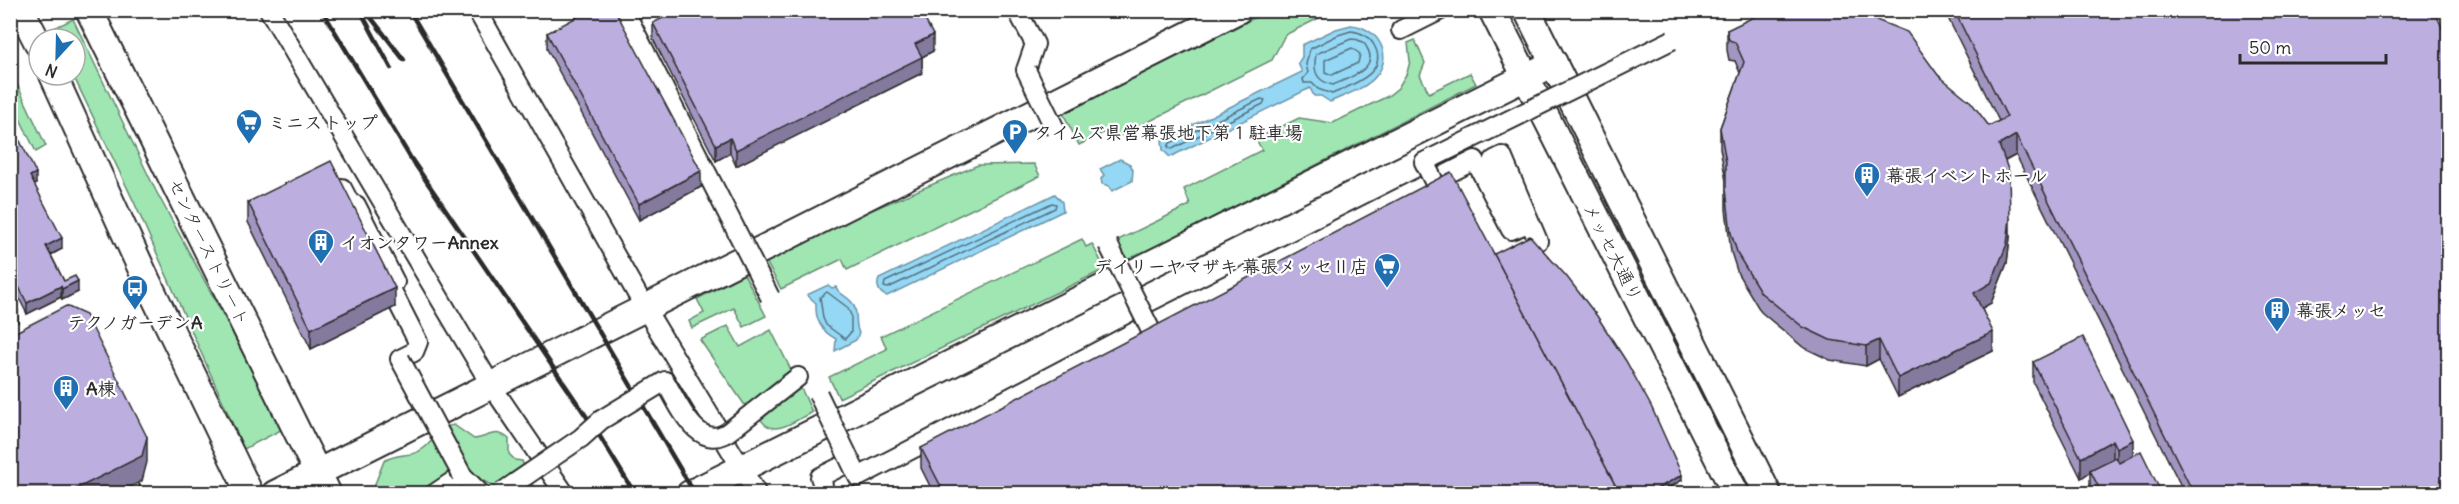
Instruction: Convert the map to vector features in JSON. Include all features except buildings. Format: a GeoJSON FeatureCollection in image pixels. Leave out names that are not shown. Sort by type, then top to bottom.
{"type":"FeatureCollection","features":[{"type":"Feature","properties":{"kind":"street"},"geometry":{"type":"LineString","coordinates":[[21,10],[30,27]]}},
{"type":"Feature","properties":{"kind":"street","name":"センターストリート"},"geometry":{"type":"LineString","coordinates":[[89,10],[323,483]]}},
{"type":"Feature","properties":{"kind":"street"},"geometry":{"type":"LineString","coordinates":[[269,10],[491,385],[565,494]]}},
{"type":"Feature","properties":{"kind":"street"},"geometry":{"type":"LineString","coordinates":[[477,10],[645,308],[757,494]]}},
{"type":"Feature","properties":{"kind":"street"},"geometry":{"type":"LineString","coordinates":[[624,10],[770,297]]}},
{"type":"Feature","properties":{"kind":"street"},"geometry":{"type":"LineString","coordinates":[[1017,10],[1035,44],[1026,70],[1056,131]]}},
{"type":"Feature","properties":{"kind":"street"},"geometry":{"type":"LineString","coordinates":[[274,494],[323,483],[491,385],[1238,10]]}},
{"type":"Feature","properties":{"kind":"street"},"geometry":{"type":"LineString","coordinates":[[1401,30],[1441,10]]}},
{"type":"Feature","properties":{"kind":"street","name":"メッセ大通り"},"geometry":{"type":"LineString","coordinates":[[1492,10],[1736,494]]}},
{"type":"Feature","properties":{"kind":"street","name":"メッセ大通り"},"geometry":{"type":"LineString","coordinates":[[1527,10],[1768,494]]}},
{"type":"Feature","properties":{"kind":"street"},"geometry":{"type":"LineString","coordinates":[[1442,197],[1424,162],[1672,40]]}},
{"type":"Feature","properties":{"kind":"street"},"geometry":{"type":"LineString","coordinates":[[690,494],[1554,63]]}},
{"type":"Feature","properties":{"kind":"street"},"geometry":{"type":"LineString","coordinates":[[58,87],[147,281],[250,494]]}},
{"type":"Feature","properties":{"kind":"street"},"geometry":{"type":"LineString","coordinates":[[818,394],[858,477],[1148,325],[1475,160],[1511,230],[1521,226],[1494,160],[1502,156],[1538,241]]}},
{"type":"Feature","properties":{"kind":"street"},"geometry":{"type":"LineString","coordinates":[[336,176],[352,207],[356,206],[395,282],[389,285],[418,342],[414,352],[400,359],[462,475],[482,494]]}},
{"type":"Feature","properties":{"kind":"street"},"geometry":{"type":"LineString","coordinates":[[1107,244],[1158,345]]}},
{"type":"Feature","properties":{"kind":"street"},"geometry":{"type":"LineString","coordinates":[[500,494],[584,442],[601,420],[665,381],[697,432],[718,437],[728,433],[798,377]]}},
{"type":"Feature","properties":{"kind":"street"},"geometry":{"type":"LineString","coordinates":[[824,485],[820,477],[850,462]]}},
{"type":"Feature","properties":{"kind":"street"},"geometry":{"type":"LineString","coordinates":[[434,494],[462,475]]}},
{"type":"Feature","properties":{"kind":"green space"},"geometry":{"type":"Polygon","coordinates":[[[1270,10],[1333,11],[1285,35],[1272,60],[1116,138],[1111,129],[1079,145],[1063,113],[1270,10]]]}},
{"type":"Feature","properties":{"kind":"green space"},"geometry":{"type":"Polygon","coordinates":[[[73,19],[77,27],[56,27],[73,19]]]}},
{"type":"Feature","properties":{"kind":"green space"},"geometry":{"type":"Polygon","coordinates":[[[1415,40],[1425,63],[1420,75],[1429,93],[1470,73],[1476,84],[1127,261],[1118,240],[1190,205],[1184,189],[1262,150],[1256,139],[1299,118],[1333,123],[1388,96],[1398,88],[1407,73],[1410,61],[1408,43],[1415,40]]]}},
{"type":"Feature","properties":{"kind":"green space"},"geometry":{"type":"Polygon","coordinates":[[[87,48],[156,191],[229,326],[281,430],[244,449],[134,202],[79,87],[87,87],[87,48]]]}},
{"type":"Feature","properties":{"kind":"green space"},"geometry":{"type":"Polygon","coordinates":[[[12,81],[17,84],[46,146],[36,152],[11,100],[12,81]]]}},
{"type":"Feature","properties":{"kind":"green space"},"geometry":{"type":"Polygon","coordinates":[[[1034,164],[1040,176],[847,270],[842,259],[781,289],[763,256],[978,165],[1034,164]]]}},
{"type":"Feature","properties":{"kind":"green space"},"geometry":{"type":"Polygon","coordinates":[[[1082,239],[1086,247],[1092,244],[1105,269],[839,398],[829,377],[887,349],[881,336],[1082,239]]]}},
{"type":"Feature","properties":{"kind":"green space"},"geometry":{"type":"Polygon","coordinates":[[[744,274],[766,316],[744,327],[734,308],[692,328],[689,321],[704,313],[697,299],[744,274]]]}},
{"type":"Feature","properties":{"kind":"green space"},"geometry":{"type":"Polygon","coordinates":[[[728,326],[740,347],[771,330],[792,372],[746,407],[700,340],[728,326]]]}},
{"type":"Feature","properties":{"kind":"green space"},"geometry":{"type":"Polygon","coordinates":[[[801,388],[812,412],[778,428],[765,424],[760,418],[787,396],[801,388]]]}},
{"type":"Feature","properties":{"kind":"green space"},"geometry":{"type":"Polygon","coordinates":[[[454,425],[474,439],[496,433],[509,439],[509,454],[515,460],[522,461],[536,493],[503,493],[494,486],[470,475],[424,493],[371,494],[384,461],[419,451],[444,428],[454,425]]]}},
{"type":"Feature","properties":{"kind":"water"},"geometry":{"type":"Polygon","coordinates":[[[1351,25],[1360,27],[1375,36],[1383,51],[1384,59],[1381,68],[1367,85],[1330,102],[1321,96],[1314,96],[1310,88],[1170,157],[1163,150],[1162,140],[1302,72],[1298,63],[1302,57],[1302,45],[1336,29],[1351,25]]]}},
{"type":"Feature","properties":{"kind":"water"},"geometry":{"type":"Polygon","coordinates":[[[1120,159],[1130,164],[1133,170],[1132,181],[1112,191],[1109,186],[1102,184],[1101,179],[1104,175],[1100,169],[1120,159]]]}},
{"type":"Feature","properties":{"kind":"water"},"geometry":{"type":"Polygon","coordinates":[[[1055,194],[1062,202],[1063,211],[887,296],[879,289],[879,279],[1055,194]]]}},
{"type":"Feature","properties":{"kind":"water"},"geometry":{"type":"Polygon","coordinates":[[[828,285],[832,288],[836,287],[853,304],[859,333],[856,340],[835,351],[836,339],[820,324],[816,303],[807,295],[828,285]]]}},
{"type":"Feature","properties":{"kind":"railway"},"geometry":{"type":"LineString","coordinates":[[322,10],[410,157],[599,435],[635,494]]}},
{"type":"Feature","properties":{"kind":"railway"},"geometry":{"type":"LineString","coordinates":[[360,10],[391,68]]}},
{"type":"Feature","properties":{"kind":"railway"},"geometry":{"type":"LineString","coordinates":[[409,10],[695,494]]}},
{"type":"Feature","properties":{"kind":"railway"},"geometry":{"type":"LineString","coordinates":[[369,15],[404,60]]}},
{"type":"Feature","properties":{"kind":"place","name":"ミニストップ"},"geometry":{"type":"Point","coordinates":[249,145]}},
{"type":"Feature","properties":{"kind":"place","name":"タイムズ県営幕張地下第１駐車場"},"geometry":{"type":"Point","coordinates":[1015,155]}},
{"type":"Feature","properties":{"kind":"place","name":"幕張イベントホール"},"geometry":{"type":"Point","coordinates":[1867,198]}},
{"type":"Feature","properties":{"kind":"place","name":"イオンタワーAnnex"},"geometry":{"type":"Point","coordinates":[321,265]}},
{"type":"Feature","properties":{"kind":"place","name":"デイリーヤマザキ 幕張メッセⅡ店"},"geometry":{"type":"Point","coordinates":[1387,289]}},
{"type":"Feature","properties":{"kind":"place","name":"テクノガーデンA"},"geometry":{"type":"Point","coordinates":[135,311]}},
{"type":"Feature","properties":{"kind":"place","name":"幕張メッセ"},"geometry":{"type":"Point","coordinates":[2277,333]}},
{"type":"Feature","properties":{"kind":"place","name":"A棟"},"geometry":{"type":"Point","coordinates":[66,411]}}]}
